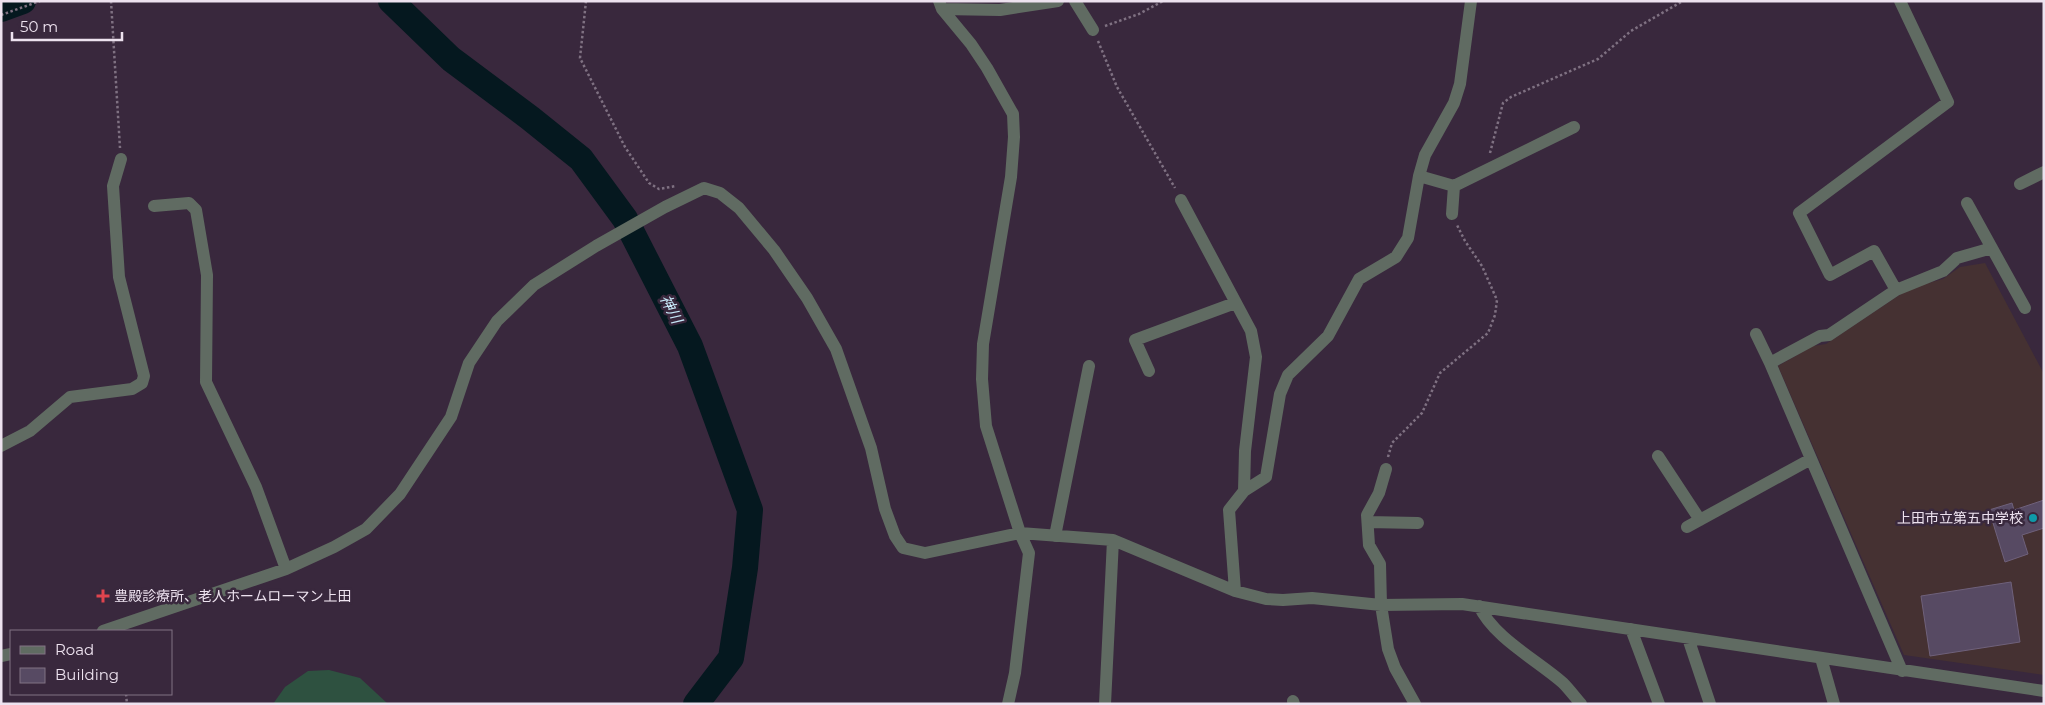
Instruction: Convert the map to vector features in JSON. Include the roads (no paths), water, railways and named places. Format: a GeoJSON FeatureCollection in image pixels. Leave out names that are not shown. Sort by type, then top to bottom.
{"type":"FeatureCollection","features":[{"type":"Feature","properties":{"kind":"street"},"geometry":{"type":"LineString","coordinates":[[941,5],[1000,10],[1058,1]]}},
{"type":"Feature","properties":{"kind":"street"},"geometry":{"type":"LineString","coordinates":[[1075,1],[1093,30]]}},
{"type":"Feature","properties":{"kind":"street"},"geometry":{"type":"LineString","coordinates":[[1236,591],[1229,510],[1244,491],[1266,477],[1280,394],[1288,375],[1328,336],[1359,279],[1396,257],[1408,238],[1419,176],[1425,156],[1454,103],[1460,84],[1472,1]]}},
{"type":"Feature","properties":{"kind":"street"},"geometry":{"type":"LineString","coordinates":[[1896,290],[1874,251],[1830,275],[1799,213],[1948,102],[1900,1]]}},
{"type":"Feature","properties":{"kind":"street"},"geometry":{"type":"LineString","coordinates":[[941,5],[987,68],[1013,114],[1014,137],[1011,177],[984,344],[982,379],[986,426],[1020,533],[1029,553],[1015,673],[1008,704]]}},
{"type":"Feature","properties":{"kind":"street"},"geometry":{"type":"LineString","coordinates":[[1419,176],[1454,186],[1574,127]]}},
{"type":"Feature","properties":{"kind":"street"},"geometry":{"type":"LineString","coordinates":[[1,446],[30,431],[70,397],[132,389],[142,383],[144,376],[120,277],[112,186],[121,159]]}},
{"type":"Feature","properties":{"kind":"street"},"geometry":{"type":"LineString","coordinates":[[2020,184],[2044,172]]}},
{"type":"Feature","properties":{"kind":"street"},"geometry":{"type":"LineString","coordinates":[[1452,214],[1454,186]]}},
{"type":"Feature","properties":{"kind":"street"},"geometry":{"type":"LineString","coordinates":[[106,630],[286,569],[334,547],[366,529],[400,494],[451,417],[469,363],[496,321],[534,285],[596,246],[665,207],[704,188],[720,194],[738,208],[774,250],[807,298],[836,350],[871,448],[885,509],[895,536],[903,548],[924,553],[1020,533],[1113,540],[1236,591],[1274,599],[1312,598],[1381,605],[1462,604],[1479,606],[2044,691]]}},
{"type":"Feature","properties":{"kind":"street"},"geometry":{"type":"LineString","coordinates":[[1181,200],[1251,332],[1256,357],[1245,450],[1244,491]]}},
{"type":"Feature","properties":{"kind":"street"},"geometry":{"type":"LineString","coordinates":[[154,206],[190,203],[196,210],[207,275],[206,382],[256,487],[286,569]]}},
{"type":"Feature","properties":{"kind":"street"},"geometry":{"type":"LineString","coordinates":[[1967,203],[2025,308]]}},
{"type":"Feature","properties":{"kind":"street"},"geometry":{"type":"LineString","coordinates":[[1770,363],[1820,336],[1829,336],[1896,290],[1943,271],[1957,258],[1992,248]]}},
{"type":"Feature","properties":{"kind":"street"},"geometry":{"type":"LineString","coordinates":[[1149,371],[1135,340],[1235,303]]}},
{"type":"Feature","properties":{"kind":"street"},"geometry":{"type":"LineString","coordinates":[[1756,334],[1902,671]]}},
{"type":"Feature","properties":{"kind":"street"},"geometry":{"type":"LineString","coordinates":[[1055,536],[1089,366]]}},
{"type":"Feature","properties":{"kind":"street"},"geometry":{"type":"LineString","coordinates":[[1658,456],[1700,520]]}},
{"type":"Feature","properties":{"kind":"street"},"geometry":{"type":"LineString","coordinates":[[1686,527],[1810,459]]}},
{"type":"Feature","properties":{"kind":"street"},"geometry":{"type":"LineString","coordinates":[[1386,469],[1379,493],[1367,514],[1369,545],[1380,564],[1381,605],[1388,649],[1394,668],[1415,704]]}},
{"type":"Feature","properties":{"kind":"street"},"geometry":{"type":"LineString","coordinates":[[1368,522],[1418,523]]}},
{"type":"Feature","properties":{"kind":"street"},"geometry":{"type":"LineString","coordinates":[[1105,704],[1113,540]]}},
{"type":"Feature","properties":{"kind":"street"},"geometry":{"type":"LineString","coordinates":[[1479,606],[1484,618],[1531,660],[1563,683],[1581,704]]}},
{"type":"Feature","properties":{"kind":"street"},"geometry":{"type":"LineString","coordinates":[[1631,629],[1659,704]]}},
{"type":"Feature","properties":{"kind":"street"},"geometry":{"type":"LineString","coordinates":[[1688,638],[1710,704]]}},
{"type":"Feature","properties":{"kind":"street"},"geometry":{"type":"LineString","coordinates":[[1821,658],[1834,704]]}},
{"type":"Feature","properties":{"kind":"waterway"},"geometry":{"type":"LineString","coordinates":[[1,9],[23,1]]}},
{"type":"Feature","properties":{"kind":"waterway","name":"神川"},"geometry":{"type":"LineString","coordinates":[[391,1],[451,59],[581,159],[625,219],[690,346],[750,510],[745,568],[731,658],[696,704]]}},
{"type":"Feature","properties":{"kind":"place","name":"上田市立第五中学校"},"geometry":{"type":"Point","coordinates":[2033,518]}},
{"type":"Feature","properties":{"kind":"place","name":"豊殿診療所、老人ホームローマン上田"},"geometry":{"type":"Point","coordinates":[103,596]}}]}
